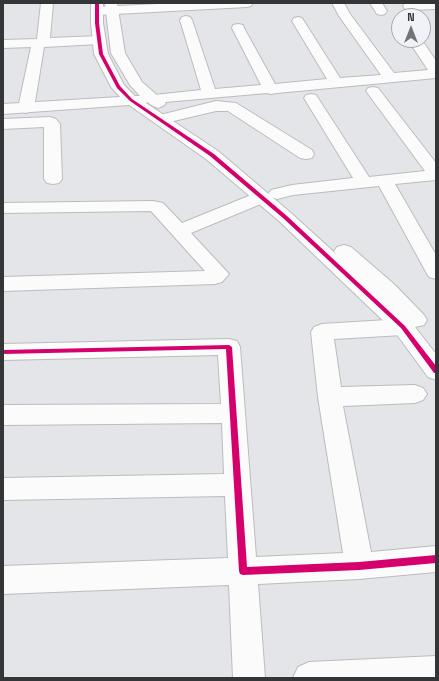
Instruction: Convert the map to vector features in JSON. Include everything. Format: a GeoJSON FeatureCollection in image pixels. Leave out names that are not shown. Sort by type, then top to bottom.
{"type":"FeatureCollection","features":[{"type":"Feature","properties":{"kind":"street"},"geometry":{"type":"LineString","coordinates":[[26,108],[41,43],[48,3]]}},
{"type":"Feature","properties":{"kind":"street"},"geometry":{"type":"LineString","coordinates":[[104,7],[242,3]]}},
{"type":"Feature","properties":{"kind":"street"},"geometry":{"type":"LineString","coordinates":[[338,3],[345,16],[352,23],[390,78]]}},
{"type":"Feature","properties":{"kind":"street"},"geometry":{"type":"LineString","coordinates":[[411,8],[436,5]]}},
{"type":"Feature","properties":{"kind":"street"},"geometry":{"type":"LineString","coordinates":[[104,7],[99,40],[101,54],[118,87],[131,100],[169,118],[216,106],[231,106],[306,154]]}},
{"type":"Feature","properties":{"kind":"street"},"geometry":{"type":"LineString","coordinates":[[104,7],[118,53],[124,64],[137,85],[154,99],[169,118],[212,155],[334,241],[388,290],[418,322],[436,345]]}},
{"type":"Feature","properties":{"kind":"street"},"geometry":{"type":"LineString","coordinates":[[186,20],[210,95]]}},
{"type":"Feature","properties":{"kind":"street"},"geometry":{"type":"LineString","coordinates":[[298,21],[336,83]]}},
{"type":"Feature","properties":{"kind":"street"},"geometry":{"type":"LineString","coordinates":[[238,28],[271,90]]}},
{"type":"Feature","properties":{"kind":"street"},"geometry":{"type":"LineString","coordinates":[[3,44],[99,40]]}},
{"type":"Feature","properties":{"kind":"street"},"geometry":{"type":"LineString","coordinates":[[3,109],[271,90],[436,73],[420,48]]}},
{"type":"Feature","properties":{"kind":"street"},"geometry":{"type":"LineString","coordinates":[[373,91],[436,174]]}},
{"type":"Feature","properties":{"kind":"street"},"geometry":{"type":"LineString","coordinates":[[311,98],[364,183]]}},
{"type":"Feature","properties":{"kind":"street"},"geometry":{"type":"LineString","coordinates":[[3,124],[50,122],[52,124],[53,179]]}},
{"type":"Feature","properties":{"kind":"street"},"geometry":{"type":"LineString","coordinates":[[179,231],[269,195],[292,190],[436,174]]}},
{"type":"Feature","properties":{"kind":"street"},"geometry":{"type":"LineString","coordinates":[[384,180],[436,272]]}},
{"type":"Feature","properties":{"kind":"street"},"geometry":{"type":"LineString","coordinates":[[269,195],[329,256],[403,327],[436,371]]}},
{"type":"Feature","properties":{"kind":"street"},"geometry":{"type":"LineString","coordinates":[[3,208],[157,207],[219,274],[218,276],[207,278],[3,284]]}},
{"type":"Feature","properties":{"kind":"street"},"geometry":{"type":"LineString","coordinates":[[359,566],[330,396],[322,332],[403,327]]}},
{"type":"Feature","properties":{"kind":"street"},"geometry":{"type":"LineString","coordinates":[[3,352],[229,347],[249,678]]}},
{"type":"Feature","properties":{"kind":"street"},"geometry":{"type":"LineString","coordinates":[[330,396],[415,394]]}},
{"type":"Feature","properties":{"kind":"street"},"geometry":{"type":"LineString","coordinates":[[3,415],[233,413]]}},
{"type":"Feature","properties":{"kind":"street"},"geometry":{"type":"LineString","coordinates":[[3,489],[238,485]]}},
{"type":"Feature","properties":{"kind":"street"},"geometry":{"type":"LineString","coordinates":[[3,580],[359,566],[436,559]]}},
{"type":"Feature","properties":{"kind":"street"},"geometry":{"type":"LineString","coordinates":[[309,678],[436,672]]}},
{"type":"Feature","properties":{"kind":"cycle path"},"geometry":{"type":"LineString","coordinates":[[97,3],[97,23],[101,54],[118,87],[131,100],[212,155],[285,217],[403,327],[436,371]]}},
{"type":"Feature","properties":{"kind":"cycle path"},"geometry":{"type":"LineString","coordinates":[[3,352],[229,347],[243,571],[359,566],[436,559]]}}]}
